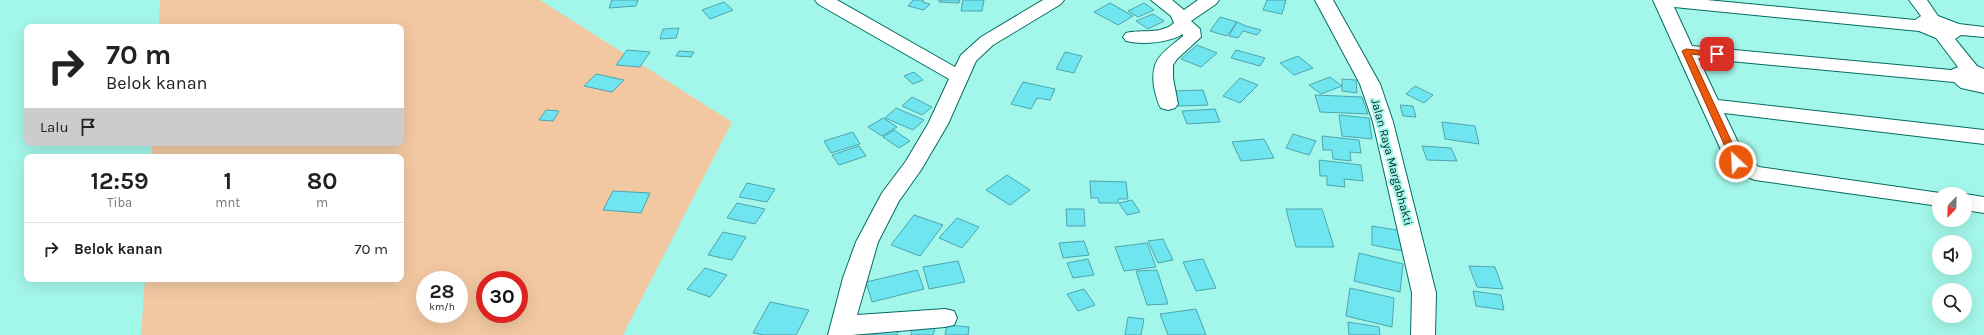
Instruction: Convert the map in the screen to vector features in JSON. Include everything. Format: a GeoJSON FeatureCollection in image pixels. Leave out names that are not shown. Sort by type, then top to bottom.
{"type":"FeatureCollection","features":[{"type":"Feature","properties":{"kind":"street"},"geometry":{"type":"LineString","coordinates":[[824,0],[959,77]]}},
{"type":"Feature","properties":{"kind":"street"},"geometry":{"type":"LineString","coordinates":[[945,318],[841,331],[867,242],[890,198],[914,165],[938,124],[968,59],[987,41],[1055,0]]}},
{"type":"Feature","properties":{"kind":"street"},"geometry":{"type":"LineString","coordinates":[[1160,0],[1178,13],[1191,29],[1192,37],[1182,48],[1169,56],[1164,65],[1164,90],[1168,104]]}},
{"type":"Feature","properties":{"kind":"street"},"geometry":{"type":"LineString","coordinates":[[1132,37],[1169,34],[1175,32],[1183,21],[1210,0]]}},
{"type":"Feature","properties":{"kind":"street","name":"Jalan Raya Margabhakti"},"geometry":{"type":"LineString","coordinates":[[1324,0],[1370,84],[1383,122],[1424,293],[1423,335]]}},
{"type":"Feature","properties":{"kind":"street"},"geometry":{"type":"LineString","coordinates":[[1918,0],[1932,31],[1984,32]]}},
{"type":"Feature","properties":{"kind":"street"},"geometry":{"type":"LineString","coordinates":[[1928,23],[1663,1],[1736,162],[1744,168],[1755,172],[1791,179],[1932,198]]}},
{"type":"Feature","properties":{"kind":"street"},"geometry":{"type":"LineString","coordinates":[[1948,32],[1977,81]]}},
{"type":"Feature","properties":{"kind":"street"},"geometry":{"type":"LineString","coordinates":[[1686,51],[1977,81]]}},
{"type":"Feature","properties":{"kind":"street"},"geometry":{"type":"LineString","coordinates":[[1710,105],[1984,137]]}},
{"type":"Feature","properties":{"kind":"street"},"geometry":{"type":"LineString","coordinates":[[1972,203],[1984,205]]}},
{"type":"Feature","properties":{"kind":"shaded area"},"geometry":{"type":"Polygon","coordinates":[[[160,0],[540,0],[732,122],[623,335],[141,335],[145,282],[404,282],[404,154],[152,154],[152,146],[404,146],[404,24],[159,24],[160,0]]]}},
{"type":"Feature","properties":{"kind":"building"},"geometry":{"type":"Polygon","coordinates":[[[612,0],[638,0],[636,6],[609,8],[612,0]]]}},
{"type":"Feature","properties":{"kind":"building"},"geometry":{"type":"Polygon","coordinates":[[[913,0],[924,0],[922,2],[930,4],[924,10],[908,6],[913,0]]]}},
{"type":"Feature","properties":{"kind":"building"},"geometry":{"type":"Polygon","coordinates":[[[939,0],[960,0],[959,3],[939,2],[939,0]]]}},
{"type":"Feature","properties":{"kind":"building"},"geometry":{"type":"Polygon","coordinates":[[[963,0],[984,0],[982,11],[961,11],[963,0]]]}},
{"type":"Feature","properties":{"kind":"building"},"geometry":{"type":"Polygon","coordinates":[[[1267,0],[1286,0],[1282,14],[1263,10],[1267,0]]]}},
{"type":"Feature","properties":{"kind":"building"},"geometry":{"type":"Polygon","coordinates":[[[724,2],[733,10],[710,19],[702,10],[724,2]]]}},
{"type":"Feature","properties":{"kind":"building"},"geometry":{"type":"Polygon","coordinates":[[[1110,3],[1133,16],[1118,25],[1094,12],[1110,3]]]}},
{"type":"Feature","properties":{"kind":"building"},"geometry":{"type":"Polygon","coordinates":[[[1144,3],[1154,10],[1138,17],[1128,11],[1144,3]]]}},
{"type":"Feature","properties":{"kind":"building"},"geometry":{"type":"Polygon","coordinates":[[[1153,14],[1164,21],[1148,29],[1136,21],[1153,14]]]}},
{"type":"Feature","properties":{"kind":"building"},"geometry":{"type":"Polygon","coordinates":[[[1220,17],[1237,22],[1227,36],[1210,31],[1220,17]]]}},
{"type":"Feature","properties":{"kind":"building"},"geometry":{"type":"Polygon","coordinates":[[[1237,22],[1261,30],[1257,35],[1243,31],[1238,38],[1229,36],[1237,22]]]}},
{"type":"Feature","properties":{"kind":"building"},"geometry":{"type":"Polygon","coordinates":[[[679,28],[676,38],[660,39],[663,29],[679,28]]]}},
{"type":"Feature","properties":{"kind":"building"},"geometry":{"type":"Polygon","coordinates":[[[1197,45],[1217,53],[1201,67],[1181,59],[1197,45]]]}},
{"type":"Feature","properties":{"kind":"building"},"geometry":{"type":"Polygon","coordinates":[[[627,50],[650,52],[640,67],[616,65],[627,50]]]}},
{"type":"Feature","properties":{"kind":"building"},"geometry":{"type":"Polygon","coordinates":[[[1236,50],[1265,58],[1260,66],[1231,58],[1236,50]]]}},
{"type":"Feature","properties":{"kind":"building"},"geometry":{"type":"Polygon","coordinates":[[[679,51],[694,52],[691,57],[676,56],[679,51]]]}},
{"type":"Feature","properties":{"kind":"building"},"geometry":{"type":"Polygon","coordinates":[[[1065,52],[1082,56],[1074,73],[1056,69],[1065,52]]]}},
{"type":"Feature","properties":{"kind":"building"},"geometry":{"type":"Polygon","coordinates":[[[1298,56],[1313,68],[1294,75],[1280,63],[1298,56]]]}},
{"type":"Feature","properties":{"kind":"building"},"geometry":{"type":"Polygon","coordinates":[[[914,72],[923,80],[913,84],[904,76],[914,72]]]}},
{"type":"Feature","properties":{"kind":"building"},"geometry":{"type":"Polygon","coordinates":[[[596,74],[624,80],[612,92],[584,86],[596,74]]]}},
{"type":"Feature","properties":{"kind":"building"},"geometry":{"type":"Polygon","coordinates":[[[1330,77],[1342,86],[1321,94],[1309,85],[1330,77]]]}},
{"type":"Feature","properties":{"kind":"building"},"geometry":{"type":"Polygon","coordinates":[[[1240,78],[1258,85],[1240,103],[1223,96],[1240,78]]]}},
{"type":"Feature","properties":{"kind":"building"},"geometry":{"type":"Polygon","coordinates":[[[1342,79],[1356,80],[1357,93],[1342,91],[1342,79]]]}},
{"type":"Feature","properties":{"kind":"building"},"geometry":{"type":"Polygon","coordinates":[[[1023,82],[1055,89],[1050,100],[1037,98],[1031,109],[1011,104],[1023,82]]]}},
{"type":"Feature","properties":{"kind":"building"},"geometry":{"type":"Polygon","coordinates":[[[1415,86],[1433,95],[1424,103],[1406,94],[1415,86]]]}},
{"type":"Feature","properties":{"kind":"building"},"geometry":{"type":"Polygon","coordinates":[[[1203,90],[1208,105],[1178,106],[1173,91],[1203,90]]]}},
{"type":"Feature","properties":{"kind":"building"},"geometry":{"type":"Polygon","coordinates":[[[1315,95],[1362,97],[1368,114],[1320,112],[1315,95]]]}},
{"type":"Feature","properties":{"kind":"building"},"geometry":{"type":"Polygon","coordinates":[[[912,97],[932,107],[922,115],[902,106],[912,97]]]}},
{"type":"Feature","properties":{"kind":"building"},"geometry":{"type":"Polygon","coordinates":[[[1400,105],[1413,106],[1416,117],[1403,116],[1400,105]]]}},
{"type":"Feature","properties":{"kind":"building"},"geometry":{"type":"Polygon","coordinates":[[[896,108],[924,120],[913,130],[885,118],[896,108]]]}},
{"type":"Feature","properties":{"kind":"building"},"geometry":{"type":"Polygon","coordinates":[[[1215,109],[1220,122],[1187,124],[1182,111],[1215,109]]]}},
{"type":"Feature","properties":{"kind":"building"},"geometry":{"type":"Polygon","coordinates":[[[546,110],[559,111],[553,121],[539,120],[546,110]]]}},
{"type":"Feature","properties":{"kind":"building"},"geometry":{"type":"Polygon","coordinates":[[[1339,115],[1369,118],[1372,139],[1342,136],[1339,115]]]}},
{"type":"Feature","properties":{"kind":"building"},"geometry":{"type":"Polygon","coordinates":[[[883,118],[897,127],[882,136],[868,127],[883,118]]]}},
{"type":"Feature","properties":{"kind":"building"},"geometry":{"type":"Polygon","coordinates":[[[1442,122],[1475,126],[1479,144],[1445,139],[1442,122]]]}},
{"type":"Feature","properties":{"kind":"building"},"geometry":{"type":"Polygon","coordinates":[[[894,130],[910,141],[899,148],[883,137],[894,130]]]}},
{"type":"Feature","properties":{"kind":"building"},"geometry":{"type":"Polygon","coordinates":[[[853,132],[860,144],[831,153],[824,141],[853,132]]]}},
{"type":"Feature","properties":{"kind":"building"},"geometry":{"type":"Polygon","coordinates":[[[1293,134],[1316,141],[1309,155],[1286,148],[1293,134]]]}},
{"type":"Feature","properties":{"kind":"building"},"geometry":{"type":"Polygon","coordinates":[[[1322,136],[1359,140],[1361,153],[1350,152],[1351,161],[1333,159],[1332,150],[1323,150],[1322,136]]]}},
{"type":"Feature","properties":{"kind":"building"},"geometry":{"type":"Polygon","coordinates":[[[1264,139],[1274,158],[1241,161],[1232,142],[1264,139]]]}},
{"type":"Feature","properties":{"kind":"building"},"geometry":{"type":"Polygon","coordinates":[[[859,146],[866,156],[839,165],[832,155],[859,146]]]}},
{"type":"Feature","properties":{"kind":"building"},"geometry":{"type":"Polygon","coordinates":[[[1422,146],[1451,148],[1457,161],[1427,160],[1422,146]]]}},
{"type":"Feature","properties":{"kind":"building"},"geometry":{"type":"Polygon","coordinates":[[[1319,160],[1361,165],[1363,181],[1344,179],[1345,187],[1327,185],[1327,176],[1320,176],[1319,160]]]}},
{"type":"Feature","properties":{"kind":"building"},"geometry":{"type":"Polygon","coordinates":[[[1007,175],[1030,190],[1010,205],[986,190],[1007,175]]]}},
{"type":"Feature","properties":{"kind":"building"},"geometry":{"type":"Polygon","coordinates":[[[1090,181],[1126,182],[1128,199],[1118,199],[1118,203],[1099,203],[1098,198],[1091,198],[1090,181]]]}},
{"type":"Feature","properties":{"kind":"building"},"geometry":{"type":"Polygon","coordinates":[[[747,183],[775,189],[767,202],[739,197],[747,183]]]}},
{"type":"Feature","properties":{"kind":"building"},"geometry":{"type":"Polygon","coordinates":[[[613,191],[650,193],[641,213],[603,210],[613,191]]]}},
{"type":"Feature","properties":{"kind":"building"},"geometry":{"type":"Polygon","coordinates":[[[1132,200],[1140,212],[1127,215],[1119,203],[1132,200]]]}},
{"type":"Feature","properties":{"kind":"building"},"geometry":{"type":"Polygon","coordinates":[[[737,203],[765,209],[755,224],[727,218],[737,203]]]}},
{"type":"Feature","properties":{"kind":"building"},"geometry":{"type":"Polygon","coordinates":[[[1066,209],[1084,209],[1085,226],[1067,226],[1066,209]]]}},
{"type":"Feature","properties":{"kind":"building"},"geometry":{"type":"Polygon","coordinates":[[[1286,209],[1322,209],[1334,247],[1296,247],[1286,209]]]}},
{"type":"Feature","properties":{"kind":"building"},"geometry":{"type":"Polygon","coordinates":[[[914,215],[943,225],[920,256],[891,245],[914,215]]]}},
{"type":"Feature","properties":{"kind":"building"},"geometry":{"type":"Polygon","coordinates":[[[957,218],[979,227],[962,248],[939,238],[957,218]]]}},
{"type":"Feature","properties":{"kind":"building"},"geometry":{"type":"Polygon","coordinates":[[[1372,226],[1403,231],[1403,251],[1372,245],[1372,226]]]}},
{"type":"Feature","properties":{"kind":"building"},"geometry":{"type":"Polygon","coordinates":[[[723,232],[746,237],[732,260],[708,255],[723,232]]]}},
{"type":"Feature","properties":{"kind":"building"},"geometry":{"type":"Polygon","coordinates":[[[1163,239],[1173,260],[1158,263],[1148,241],[1163,239]]]}},
{"type":"Feature","properties":{"kind":"building"},"geometry":{"type":"Polygon","coordinates":[[[1084,241],[1089,255],[1063,258],[1059,243],[1084,241]]]}},
{"type":"Feature","properties":{"kind":"building"},"geometry":{"type":"Polygon","coordinates":[[[1147,243],[1156,267],[1124,271],[1115,247],[1147,243]]]}},
{"type":"Feature","properties":{"kind":"building"},"geometry":{"type":"Polygon","coordinates":[[[1359,253],[1403,264],[1400,292],[1354,281],[1359,253]]]}},
{"type":"Feature","properties":{"kind":"building"},"geometry":{"type":"Polygon","coordinates":[[[1088,259],[1094,275],[1073,278],[1067,263],[1088,259]]]}},
{"type":"Feature","properties":{"kind":"building"},"geometry":{"type":"Polygon","coordinates":[[[1203,259],[1216,288],[1196,291],[1183,262],[1203,259]]]}},
{"type":"Feature","properties":{"kind":"building"},"geometry":{"type":"Polygon","coordinates":[[[958,261],[965,282],[929,289],[923,267],[958,261]]]}},
{"type":"Feature","properties":{"kind":"building"},"geometry":{"type":"Polygon","coordinates":[[[1469,266],[1495,267],[1503,289],[1477,287],[1469,266]]]}},
{"type":"Feature","properties":{"kind":"building"},"geometry":{"type":"Polygon","coordinates":[[[705,268],[727,275],[710,297],[687,289],[705,268]]]}},
{"type":"Feature","properties":{"kind":"building"},"geometry":{"type":"Polygon","coordinates":[[[917,270],[924,289],[872,302],[866,282],[917,270]]]}},
{"type":"Feature","properties":{"kind":"building"},"geometry":{"type":"Polygon","coordinates":[[[1157,270],[1168,304],[1147,305],[1136,271],[1157,270]]]}},
{"type":"Feature","properties":{"kind":"building"},"geometry":{"type":"Polygon","coordinates":[[[1350,288],[1394,298],[1392,327],[1346,316],[1350,288]]]}},
{"type":"Feature","properties":{"kind":"building"},"geometry":{"type":"Polygon","coordinates":[[[1084,289],[1095,305],[1078,311],[1067,294],[1084,289]]]}},
{"type":"Feature","properties":{"kind":"building"},"geometry":{"type":"Polygon","coordinates":[[[1473,291],[1501,295],[1504,310],[1476,306],[1473,291]]]}},
{"type":"Feature","properties":{"kind":"building"},"geometry":{"type":"Polygon","coordinates":[[[770,302],[809,310],[796,335],[764,335],[753,333],[770,302]]]}},
{"type":"Feature","properties":{"kind":"building"},"geometry":{"type":"Polygon","coordinates":[[[1196,309],[1206,335],[1168,335],[1160,314],[1196,309]]]}},
{"type":"Feature","properties":{"kind":"building"},"geometry":{"type":"Polygon","coordinates":[[[1128,317],[1144,319],[1141,335],[1125,335],[1128,317]]]}},
{"type":"Feature","properties":{"kind":"building"},"geometry":{"type":"Polygon","coordinates":[[[1348,322],[1379,327],[1380,335],[1349,335],[1348,322]]]}},
{"type":"Feature","properties":{"kind":"building"},"geometry":{"type":"Polygon","coordinates":[[[947,325],[969,327],[968,335],[945,335],[947,325]]]}},
{"type":"Feature","properties":{"kind":"building"},"geometry":{"type":"Polygon","coordinates":[[[913,326],[935,328],[933,335],[911,335],[913,326]]]}},
{"type":"Feature","properties":{"kind":"building"},"geometry":{"type":"Polygon","coordinates":[[[862,327],[898,332],[897,335],[859,335],[862,327]]]}},
{"type":"Feature","properties":{"kind":"route"},"geometry":{"type":"LineString","coordinates":[[1717,54],[1686,51],[1736,162]]}}]}
